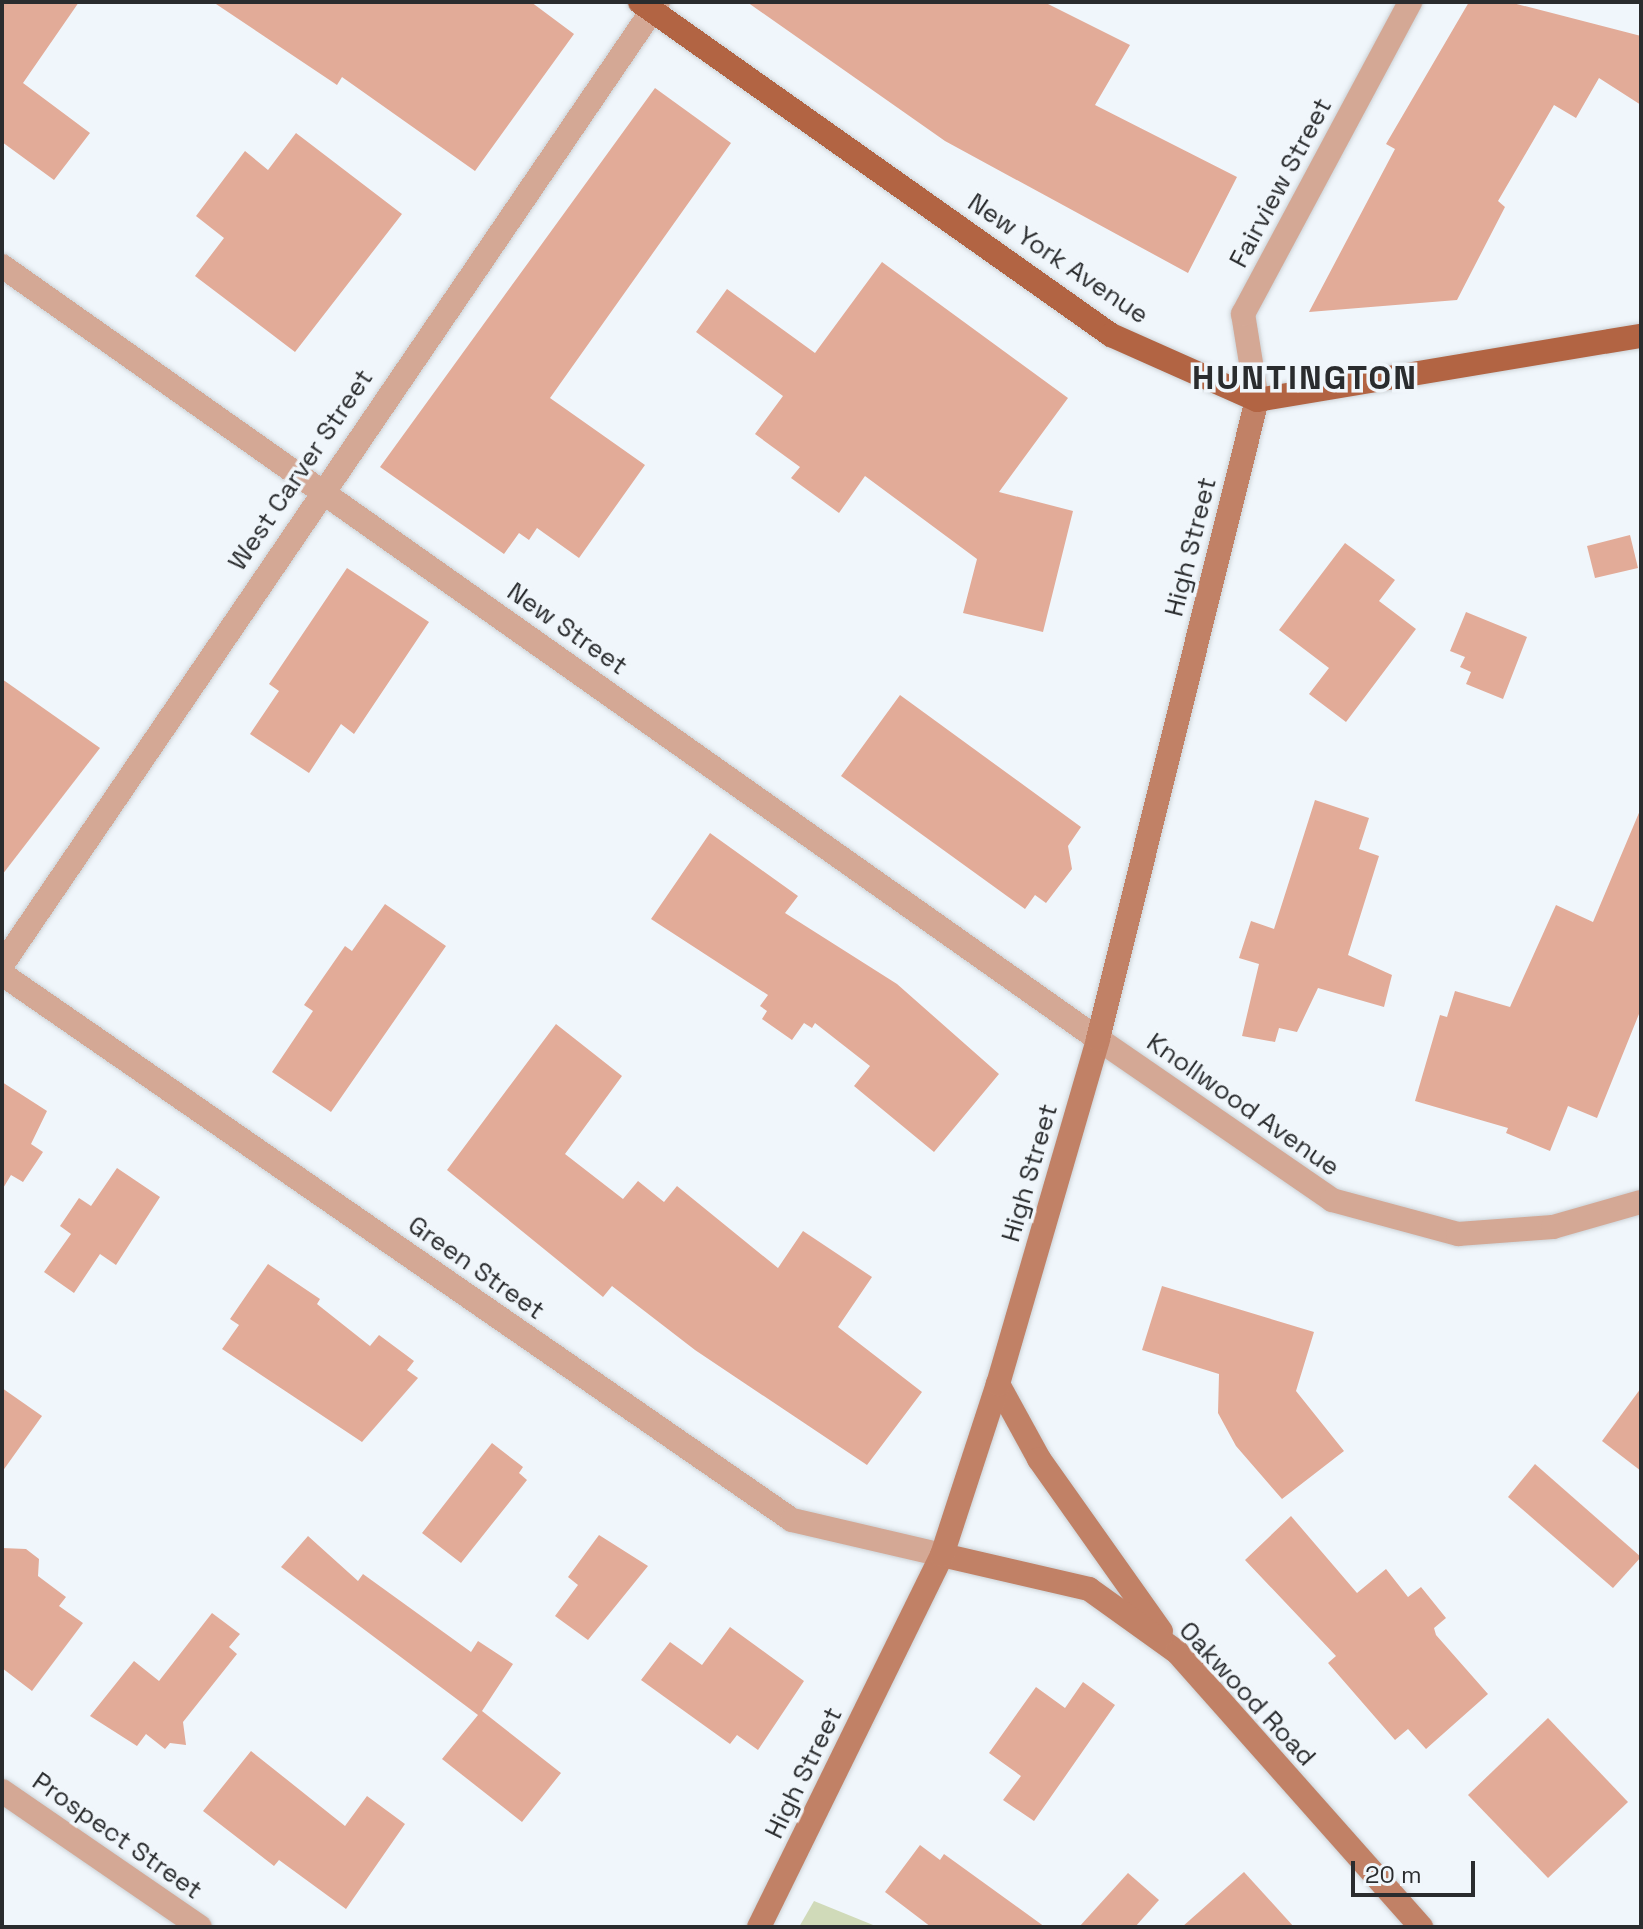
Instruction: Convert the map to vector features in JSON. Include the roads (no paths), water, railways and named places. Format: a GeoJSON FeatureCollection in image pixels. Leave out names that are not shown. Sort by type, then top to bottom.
{"type":"FeatureCollection","features":[{"type":"Feature","properties":{"kind":"main road","name":"New York Avenue"},"geometry":{"type":"LineString","coordinates":[[650,5],[1111,335],[1257,400]]}},
{"type":"Feature","properties":{"kind":"main road"},"geometry":{"type":"LineString","coordinates":[[1257,400],[1641,336]]}},
{"type":"Feature","properties":{"kind":"main road","name":"High Street"},"geometry":{"type":"LineString","coordinates":[[759,1927],[942,1555],[998,1384],[1098,1039],[1257,400]]}},
{"type":"Feature","properties":{"kind":"main road"},"geometry":{"type":"LineString","coordinates":[[998,1384],[1039,1459],[1177,1652]]}},
{"type":"Feature","properties":{"kind":"main road","name":"Oakwood Road"},"geometry":{"type":"LineString","coordinates":[[942,1555],[1089,1589],[1177,1652],[1421,1927]]}},
{"type":"Feature","properties":{"kind":"street","name":"Fairview Street"},"geometry":{"type":"LineString","coordinates":[[1257,400],[1243,314],[1410,2]]}},
{"type":"Feature","properties":{"kind":"street","name":"West Carver Street"},"geometry":{"type":"LineString","coordinates":[[2,965],[650,5]]}},
{"type":"Feature","properties":{"kind":"street","name":"New Street"},"geometry":{"type":"LineString","coordinates":[[2,266],[1098,1039]]}},
{"type":"Feature","properties":{"kind":"street","name":"Green Street"},"geometry":{"type":"LineString","coordinates":[[2,974],[792,1520],[942,1555]]}},
{"type":"Feature","properties":{"kind":"street","name":"Knollwood Avenue"},"geometry":{"type":"LineString","coordinates":[[1098,1039],[1332,1200],[1458,1234],[1553,1227],[1641,1202]]}},
{"type":"Feature","properties":{"kind":"street","name":"Prospect Street"},"geometry":{"type":"LineString","coordinates":[[2,1791],[200,1927]]}},
{"type":"Feature","properties":{"kind":"district","name":"HUNTINGTON"},"geometry":{"type":"Point","coordinates":[1305,378]}}]}
